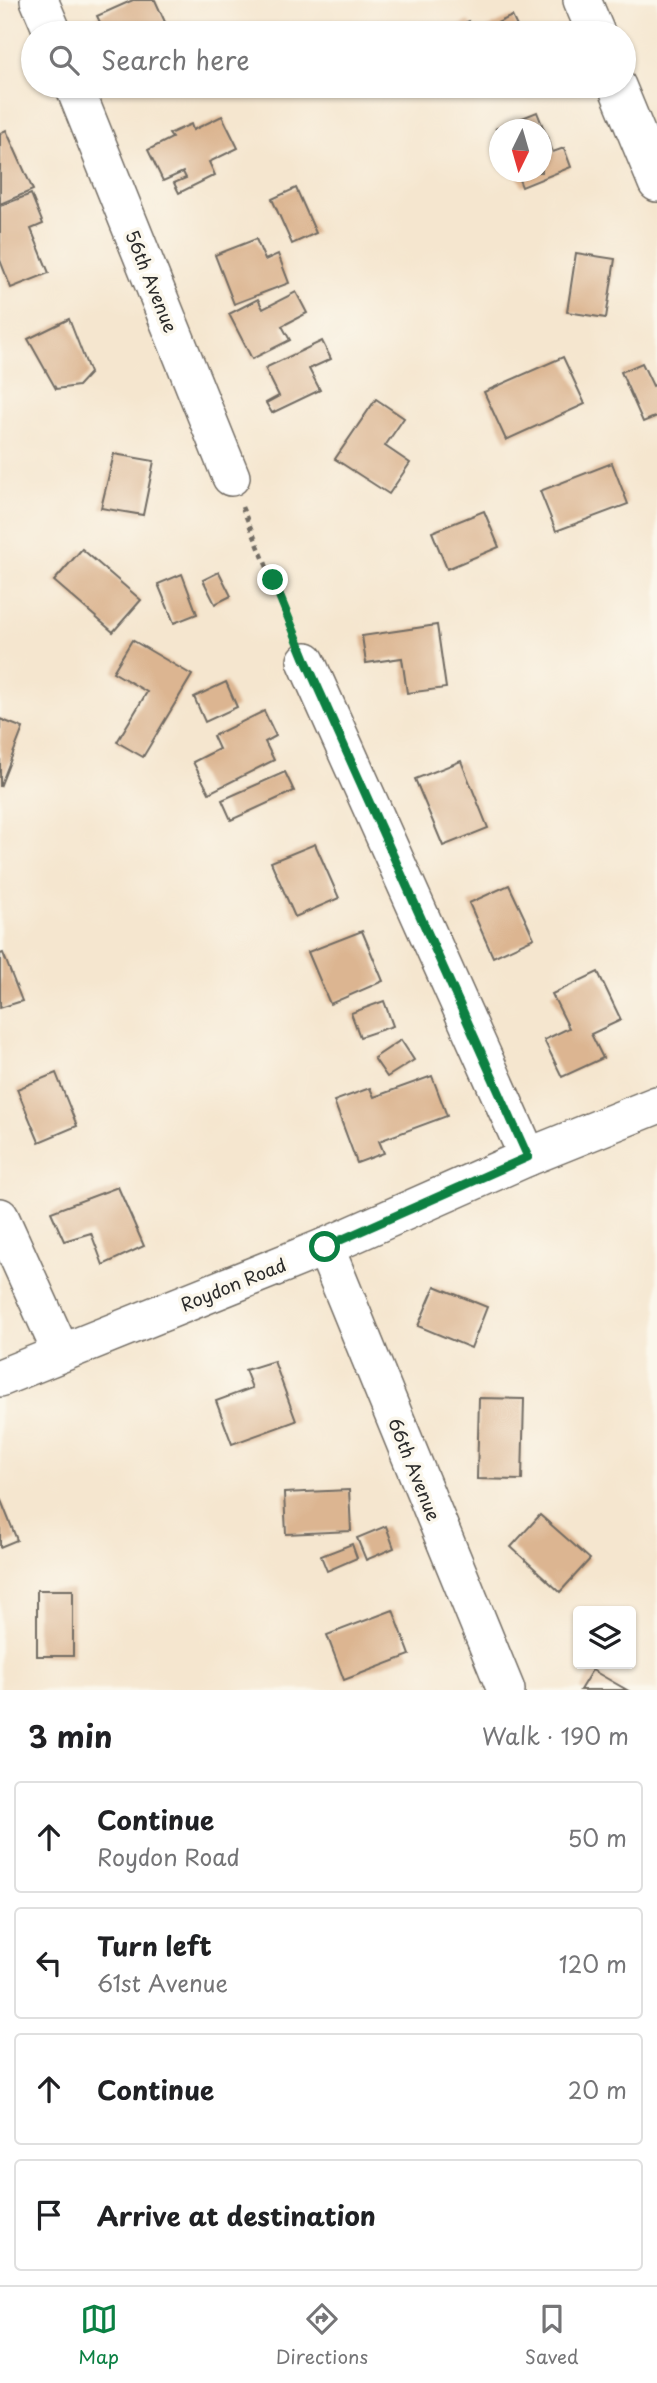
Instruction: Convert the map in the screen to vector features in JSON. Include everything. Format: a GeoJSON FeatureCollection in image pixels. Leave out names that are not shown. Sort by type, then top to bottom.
{"type":"FeatureCollection","features":[{"type":"Feature","properties":{"kind":"street"},"geometry":{"type":"LineString","coordinates":[[39,0],[47,21]]}},
{"type":"Feature","properties":{"kind":"street"},"geometry":{"type":"LineString","coordinates":[[582,0],[591,21]]}},
{"type":"Feature","properties":{"kind":"street","name":"56th Avenue"},"geometry":{"type":"LineString","coordinates":[[79,98],[231,477]]}},
{"type":"Feature","properties":{"kind":"street"},"geometry":{"type":"LineString","coordinates":[[622,98],[657,183]]}},
{"type":"Feature","properties":{"kind":"street"},"geometry":{"type":"LineString","coordinates":[[306,661],[528,1157]]}},
{"type":"Feature","properties":{"kind":"street","name":"Roydon Road"},"geometry":{"type":"LineString","coordinates":[[0,1378],[325,1247],[528,1157],[657,1105]]}},
{"type":"Feature","properties":{"kind":"street"},"geometry":{"type":"LineString","coordinates":[[0,1217],[61,1352]]}},
{"type":"Feature","properties":{"kind":"street","name":"66th Avenue"},"geometry":{"type":"LineString","coordinates":[[325,1247],[506,1690]]}},
{"type":"Feature","properties":{"kind":"path"},"geometry":{"type":"LineString","coordinates":[[231,477],[306,661]]}},
{"type":"Feature","properties":{"kind":"building"},"geometry":{"type":"Polygon","coordinates":[[[133,0],[155,0],[165,21],[99,21],[97,16],[133,0]]]}},
{"type":"Feature","properties":{"kind":"building"},"geometry":{"type":"Polygon","coordinates":[[[512,16],[514,21],[501,21],[512,16]]]}},
{"type":"Feature","properties":{"kind":"building"},"geometry":{"type":"Polygon","coordinates":[[[537,112],[540,119],[520,119],[537,112]]]}},
{"type":"Feature","properties":{"kind":"building"},"geometry":{"type":"Polygon","coordinates":[[[222,116],[238,148],[209,162],[215,175],[179,193],[174,183],[186,178],[183,172],[163,181],[148,150],[172,138],[169,134],[191,124],[193,130],[222,116]]]}},
{"type":"Feature","properties":{"kind":"building"},"geometry":{"type":"Polygon","coordinates":[[[6,130],[33,190],[0,204],[0,133],[6,130]]]}},
{"type":"Feature","properties":{"kind":"building"},"geometry":{"type":"Polygon","coordinates":[[[564,148],[571,167],[552,175],[552,150],[553,152],[564,148]]]}},
{"type":"Feature","properties":{"kind":"building"},"geometry":{"type":"Polygon","coordinates":[[[520,182],[534,182],[522,187],[520,182]]]}},
{"type":"Feature","properties":{"kind":"building"},"geometry":{"type":"Polygon","coordinates":[[[296,188],[316,233],[292,244],[272,199],[296,188]]]}},
{"type":"Feature","properties":{"kind":"building"},"geometry":{"type":"Polygon","coordinates":[[[31,194],[43,224],[31,229],[49,273],[11,288],[0,260],[0,206],[31,194]]]}},
{"type":"Feature","properties":{"kind":"building"},"geometry":{"type":"Polygon","coordinates":[[[256,239],[265,260],[278,254],[289,283],[234,304],[215,255],[256,239]]]}},
{"type":"Feature","properties":{"kind":"building"},"geometry":{"type":"Polygon","coordinates":[[[576,253],[615,259],[606,318],[567,312],[576,253]]]}},
{"type":"Feature","properties":{"kind":"building"},"geometry":{"type":"Polygon","coordinates":[[[296,292],[307,313],[282,326],[290,340],[252,359],[229,314],[258,299],[263,309],[296,292]]]}},
{"type":"Feature","properties":{"kind":"building"},"geometry":{"type":"Polygon","coordinates":[[[69,319],[90,373],[78,386],[56,389],[28,339],[69,319]]]}},
{"type":"Feature","properties":{"kind":"building"},"geometry":{"type":"Polygon","coordinates":[[[322,341],[331,359],[309,369],[320,390],[272,413],[266,403],[279,396],[265,368],[322,341]]]}},
{"type":"Feature","properties":{"kind":"building"},"geometry":{"type":"Polygon","coordinates":[[[563,357],[585,404],[506,440],[484,392],[563,357]]]}},
{"type":"Feature","properties":{"kind":"building"},"geometry":{"type":"Polygon","coordinates":[[[642,363],[653,386],[657,384],[657,416],[643,422],[621,372],[642,363]]]}},
{"type":"Feature","properties":{"kind":"building"},"geometry":{"type":"Polygon","coordinates":[[[376,399],[404,418],[385,446],[410,463],[389,494],[335,459],[376,399]]]}},
{"type":"Feature","properties":{"kind":"building"},"geometry":{"type":"Polygon","coordinates":[[[114,454],[154,461],[143,515],[101,508],[114,454]]]}},
{"type":"Feature","properties":{"kind":"building"},"geometry":{"type":"Polygon","coordinates":[[[612,463],[628,504],[556,531],[540,491],[612,463]]]}},
{"type":"Feature","properties":{"kind":"building"},"geometry":{"type":"Polygon","coordinates":[[[484,511],[499,547],[447,569],[432,532],[484,511]]]}},
{"type":"Feature","properties":{"kind":"building"},"geometry":{"type":"Polygon","coordinates":[[[82,549],[141,600],[113,632],[54,581],[82,549]]]}},
{"type":"Feature","properties":{"kind":"building"},"geometry":{"type":"Polygon","coordinates":[[[219,572],[231,596],[215,604],[203,580],[219,572]]]}},
{"type":"Feature","properties":{"kind":"building"},"geometry":{"type":"Polygon","coordinates":[[[182,574],[197,614],[174,623],[158,584],[182,574]]]}},
{"type":"Feature","properties":{"kind":"building"},"geometry":{"type":"Polygon","coordinates":[[[437,625],[446,688],[407,693],[402,658],[366,663],[362,636],[437,625]]]}},
{"type":"Feature","properties":{"kind":"building"},"geometry":{"type":"Polygon","coordinates":[[[132,640],[192,675],[143,757],[117,742],[147,692],[113,672],[132,640]]]}},
{"type":"Feature","properties":{"kind":"building"},"geometry":{"type":"Polygon","coordinates":[[[226,682],[237,707],[205,722],[194,697],[226,682]]]}},
{"type":"Feature","properties":{"kind":"building"},"geometry":{"type":"Polygon","coordinates":[[[264,711],[276,736],[265,742],[274,760],[209,793],[193,762],[219,749],[213,736],[264,711]]]}},
{"type":"Feature","properties":{"kind":"building"},"geometry":{"type":"Polygon","coordinates":[[[0,719],[23,728],[0,787],[0,719]]]}},
{"type":"Feature","properties":{"kind":"building"},"geometry":{"type":"Polygon","coordinates":[[[461,761],[488,828],[443,846],[415,779],[461,761]]]}},
{"type":"Feature","properties":{"kind":"building"},"geometry":{"type":"Polygon","coordinates":[[[285,772],[294,791],[231,820],[222,800],[285,772]]]}},
{"type":"Feature","properties":{"kind":"building"},"geometry":{"type":"Polygon","coordinates":[[[315,844],[339,898],[295,917],[271,862],[315,844]]]}},
{"type":"Feature","properties":{"kind":"building"},"geometry":{"type":"Polygon","coordinates":[[[509,885],[534,938],[493,957],[469,903],[509,885]]]}},
{"type":"Feature","properties":{"kind":"building"},"geometry":{"type":"Polygon","coordinates":[[[362,931],[383,981],[330,1004],[308,952],[362,931]]]}},
{"type":"Feature","properties":{"kind":"building"},"geometry":{"type":"Polygon","coordinates":[[[3,953],[22,1001],[0,1008],[0,954],[3,953]]]}},
{"type":"Feature","properties":{"kind":"building"},"geometry":{"type":"Polygon","coordinates":[[[598,972],[621,1020],[591,1034],[603,1058],[562,1077],[544,1040],[569,1028],[552,994],[598,972]]]}},
{"type":"Feature","properties":{"kind":"building"},"geometry":{"type":"Polygon","coordinates":[[[384,1001],[393,1026],[360,1037],[351,1013],[384,1001]]]}},
{"type":"Feature","properties":{"kind":"building"},"geometry":{"type":"Polygon","coordinates":[[[401,1040],[414,1060],[387,1077],[374,1058],[401,1040]]]}},
{"type":"Feature","properties":{"kind":"building"},"geometry":{"type":"Polygon","coordinates":[[[56,1073],[77,1126],[39,1142],[17,1089],[56,1073]]]}},
{"type":"Feature","properties":{"kind":"building"},"geometry":{"type":"Polygon","coordinates":[[[432,1076],[447,1116],[379,1141],[384,1153],[357,1163],[334,1101],[370,1088],[374,1097],[432,1076]]]}},
{"type":"Feature","properties":{"kind":"building"},"geometry":{"type":"Polygon","coordinates":[[[118,1187],[144,1246],[103,1265],[91,1233],[64,1241],[51,1212],[118,1187]]]}},
{"type":"Feature","properties":{"kind":"building"},"geometry":{"type":"Polygon","coordinates":[[[435,1286],[487,1307],[471,1348],[418,1326],[435,1286]]]}},
{"type":"Feature","properties":{"kind":"building"},"geometry":{"type":"Polygon","coordinates":[[[274,1361],[296,1421],[232,1444],[216,1401],[252,1388],[245,1370],[274,1361]]]}},
{"type":"Feature","properties":{"kind":"building"},"geometry":{"type":"Polygon","coordinates":[[[479,1398],[524,1399],[522,1480],[477,1479],[479,1398]]]}},
{"type":"Feature","properties":{"kind":"building"},"geometry":{"type":"Polygon","coordinates":[[[349,1490],[351,1531],[286,1534],[284,1493],[349,1490]]]}},
{"type":"Feature","properties":{"kind":"building"},"geometry":{"type":"Polygon","coordinates":[[[0,1498],[17,1540],[0,1547],[0,1498]]]}},
{"type":"Feature","properties":{"kind":"building"},"geometry":{"type":"Polygon","coordinates":[[[540,1515],[590,1559],[560,1592],[511,1547],[540,1515]]]}},
{"type":"Feature","properties":{"kind":"building"},"geometry":{"type":"Polygon","coordinates":[[[386,1526],[394,1548],[366,1560],[357,1538],[386,1526]]]}},
{"type":"Feature","properties":{"kind":"building"},"geometry":{"type":"Polygon","coordinates":[[[352,1544],[357,1558],[327,1571],[321,1556],[352,1544]]]}},
{"type":"Feature","properties":{"kind":"building"},"geometry":{"type":"Polygon","coordinates":[[[37,1590],[73,1590],[73,1656],[37,1656],[37,1590]]]}},
{"type":"Feature","properties":{"kind":"building"},"geometry":{"type":"Polygon","coordinates":[[[393,1610],[410,1655],[344,1680],[327,1635],[393,1610]]]}},
{"type":"Feature","properties":{"kind":"building"},"geometry":{"type":"Polygon","coordinates":[[[592,1670],[627,1690],[580,1690],[592,1670]]]}},
{"type":"Feature","properties":{"kind":"route"},"geometry":{"type":"LineString","coordinates":[[273,580],[306,661],[528,1157],[325,1247]]}}]}
